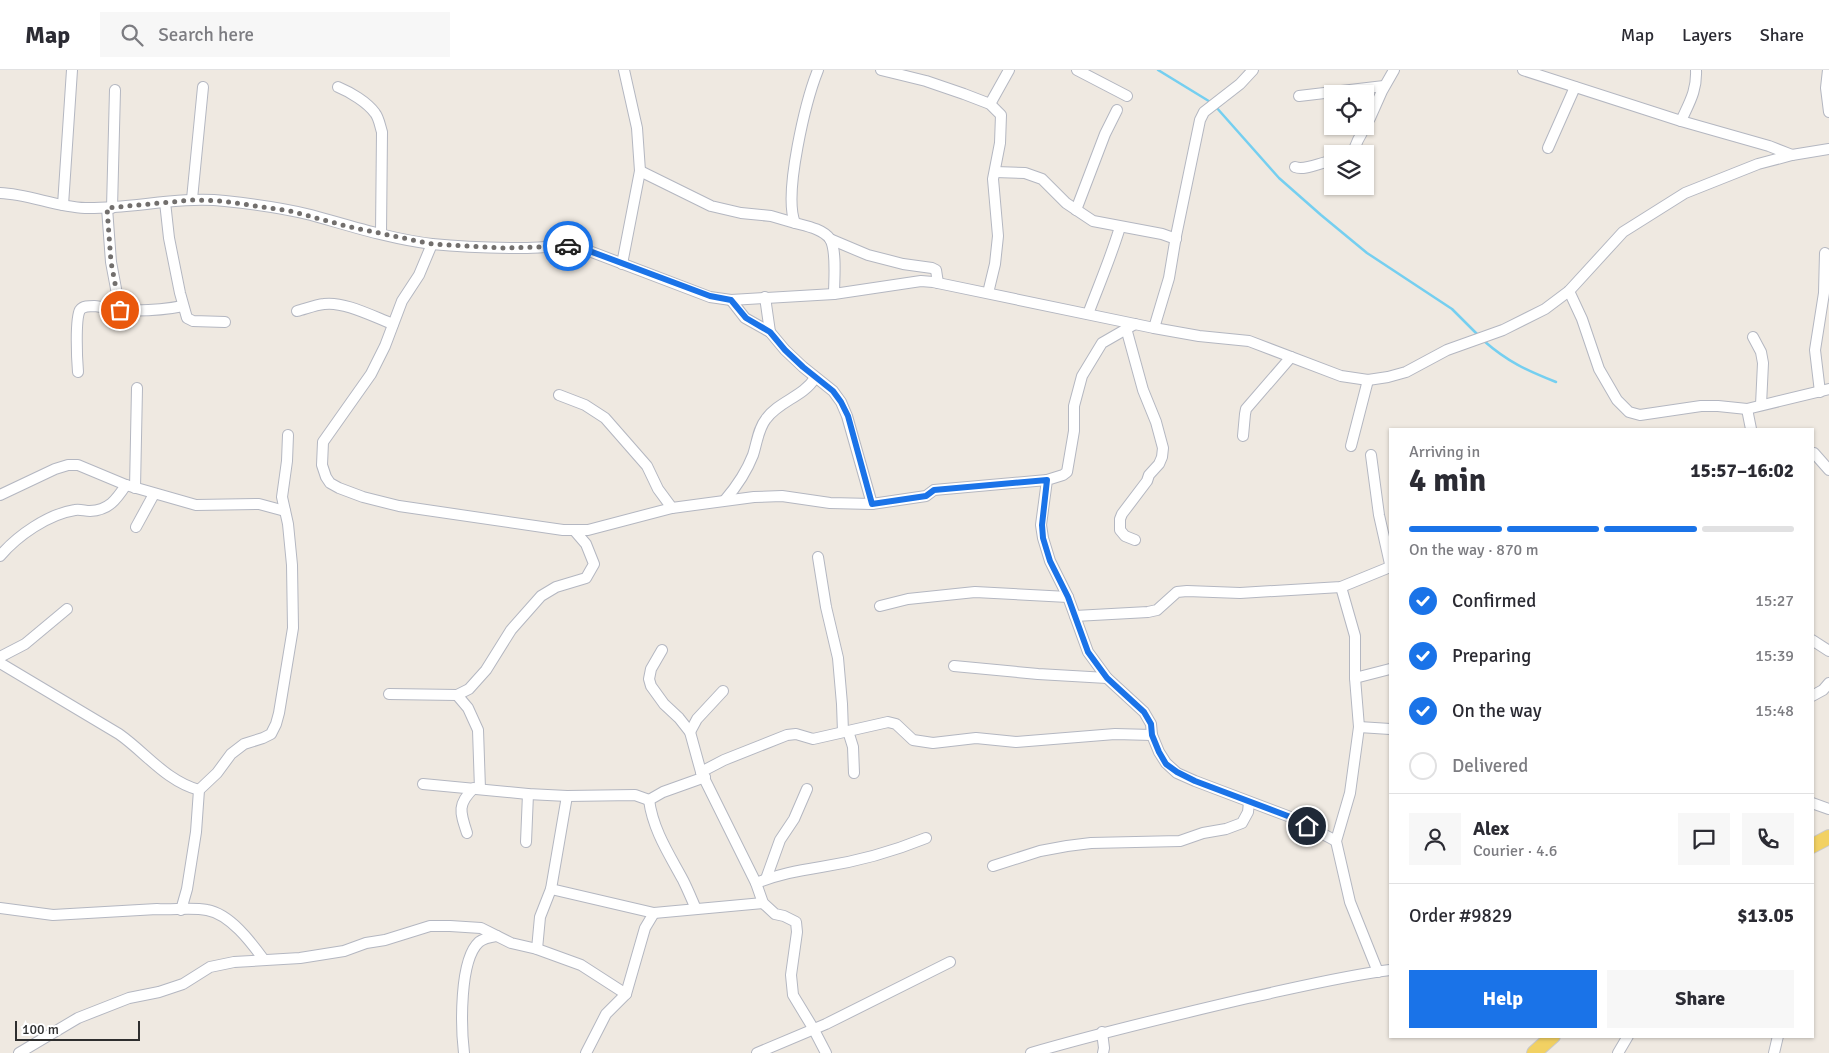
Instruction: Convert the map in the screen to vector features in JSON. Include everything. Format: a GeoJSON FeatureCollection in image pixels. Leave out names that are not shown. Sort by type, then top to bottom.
{"type":"FeatureCollection","features":[{"type":"Feature","properties":{"kind":"main road"},"geometry":{"type":"LineString","coordinates":[[1814,845],[1829,837]]}},
{"type":"Feature","properties":{"kind":"main road"},"geometry":{"type":"LineString","coordinates":[[1534,1053],[1551,1038]]}},
{"type":"Feature","properties":{"kind":"street"},"geometry":{"type":"LineString","coordinates":[[63,205],[72,70]]}},
{"type":"Feature","properties":{"kind":"street"},"geometry":{"type":"LineString","coordinates":[[622,264],[640,171],[637,128],[624,70]]}},
{"type":"Feature","properties":{"kind":"street"},"geometry":{"type":"LineString","coordinates":[[795,223],[792,213],[791,186],[806,106],[818,70]]}},
{"type":"Feature","properties":{"kind":"street"},"geometry":{"type":"LineString","coordinates":[[881,70],[926,81],[990,104],[1001,115],[1000,143],[993,191],[998,236],[996,264],[988,293]]}},
{"type":"Feature","properties":{"kind":"street"},"geometry":{"type":"LineString","coordinates":[[990,104],[1009,70]]}},
{"type":"Feature","properties":{"kind":"street"},"geometry":{"type":"LineString","coordinates":[[1077,70],[1127,96]]}},
{"type":"Feature","properties":{"kind":"street"},"geometry":{"type":"LineString","coordinates":[[1154,328],[1169,278],[1200,120],[1204,112],[1240,84],[1253,70]]}},
{"type":"Feature","properties":{"kind":"street"},"geometry":{"type":"LineString","coordinates":[[1356,145],[1384,86],[1394,70]]}},
{"type":"Feature","properties":{"kind":"street"},"geometry":{"type":"LineString","coordinates":[[1523,70],[1681,121],[1769,146],[1792,155]]}},
{"type":"Feature","properties":{"kind":"street"},"geometry":{"type":"LineString","coordinates":[[1681,121],[1695,92],[1696,70]]}},
{"type":"Feature","properties":{"kind":"street"},"geometry":{"type":"LineString","coordinates":[[1828,70],[1826,88],[1829,112]]}},
{"type":"Feature","properties":{"kind":"street"},"geometry":{"type":"LineString","coordinates":[[1300,96],[1384,86]]}},
{"type":"Feature","properties":{"kind":"street"},"geometry":{"type":"LineString","coordinates":[[192,200],[203,87]]}},
{"type":"Feature","properties":{"kind":"street"},"geometry":{"type":"LineString","coordinates":[[338,87],[365,104],[379,119],[382,132],[381,234]]}},
{"type":"Feature","properties":{"kind":"street"},"geometry":{"type":"LineString","coordinates":[[1548,148],[1575,87]]}},
{"type":"Feature","properties":{"kind":"street"},"geometry":{"type":"LineString","coordinates":[[115,90],[110,208],[111,262],[120,310]]}},
{"type":"Feature","properties":{"kind":"street"},"geometry":{"type":"LineString","coordinates":[[1076,210],[1105,134],[1118,110]]}},
{"type":"Feature","properties":{"kind":"street"},"geometry":{"type":"LineString","coordinates":[[0,193],[15,194],[82,208],[110,208],[192,200],[222,201],[290,211],[381,234],[432,244],[502,248],[555,245],[576,246],[710,296],[731,300],[834,294],[921,281],[938,283],[1088,314],[1130,326],[1250,341],[1341,376],[1368,380],[1406,372],[1447,350],[1504,330],[1545,309],[1569,291],[1623,232],[1685,193],[1758,164],[1792,155],[1829,149]]}},
{"type":"Feature","properties":{"kind":"street"},"geometry":{"type":"LineString","coordinates":[[1295,167],[1306,168],[1324,162]]}},
{"type":"Feature","properties":{"kind":"street"},"geometry":{"type":"LineString","coordinates":[[640,171],[711,206],[741,213],[771,216],[823,233],[830,239],[868,255],[902,264],[932,268],[936,270],[938,283]]}},
{"type":"Feature","properties":{"kind":"street"},"geometry":{"type":"LineString","coordinates":[[996,172],[1025,173],[1042,179],[1060,198],[1093,221],[1162,234],[1176,239]]}},
{"type":"Feature","properties":{"kind":"street"},"geometry":{"type":"LineString","coordinates":[[166,202],[170,238],[187,318],[193,321],[225,322]]}},
{"type":"Feature","properties":{"kind":"street"},"geometry":{"type":"LineString","coordinates":[[1088,314],[1100,280],[1111,257],[1120,227]]}},
{"type":"Feature","properties":{"kind":"street"},"geometry":{"type":"LineString","coordinates":[[830,239],[834,250],[834,294]]}},
{"type":"Feature","properties":{"kind":"street"},"geometry":{"type":"LineString","coordinates":[[432,244],[419,275],[402,302],[371,374],[323,442],[322,466],[326,477],[330,483],[363,497],[398,506],[563,530],[588,530],[672,508],[725,500],[782,496],[830,503],[872,504],[926,496],[934,490],[1047,480],[1062,475],[1067,472],[1074,431],[1074,406],[1082,376],[1102,343],[1130,326]]}},
{"type":"Feature","properties":{"kind":"street"},"geometry":{"type":"LineString","coordinates":[[1569,291],[1582,319],[1599,369],[1617,400],[1629,412],[1640,415],[1701,406],[1747,409],[1825,390],[1815,350],[1824,293],[1825,253]]}},
{"type":"Feature","properties":{"kind":"street"},"geometry":{"type":"LineString","coordinates":[[765,297],[770,332]]}},
{"type":"Feature","properties":{"kind":"street"},"geometry":{"type":"LineString","coordinates":[[731,300],[746,318],[770,332],[785,350],[815,378],[833,391],[841,402],[848,416],[872,504]]}},
{"type":"Feature","properties":{"kind":"street"},"geometry":{"type":"LineString","coordinates":[[297,311],[324,304],[334,304],[345,306],[393,324]]}},
{"type":"Feature","properties":{"kind":"street"},"geometry":{"type":"LineString","coordinates":[[78,372],[77,327],[79,313],[82,308],[88,306],[120,310],[169,309],[183,306]]}},
{"type":"Feature","properties":{"kind":"street"},"geometry":{"type":"LineString","coordinates":[[1130,326],[1142,390],[1156,422],[1163,448],[1159,464],[1128,504],[1120,519],[1120,530],[1125,536],[1135,540]]}},
{"type":"Feature","properties":{"kind":"street"},"geometry":{"type":"LineString","coordinates":[[1753,337],[1761,352],[1763,363],[1761,405]]}},
{"type":"Feature","properties":{"kind":"street"},"geometry":{"type":"LineString","coordinates":[[1243,436],[1244,414],[1246,410],[1292,357]]}},
{"type":"Feature","properties":{"kind":"street"},"geometry":{"type":"LineString","coordinates":[[725,500],[744,475],[765,420],[773,410],[806,390],[815,378]]}},
{"type":"Feature","properties":{"kind":"street"},"geometry":{"type":"LineString","coordinates":[[1350,446],[1368,380]]}},
{"type":"Feature","properties":{"kind":"street"},"geometry":{"type":"LineString","coordinates":[[0,556],[12,542],[53,517],[75,510],[101,510],[110,506],[131,487],[137,388]]}},
{"type":"Feature","properties":{"kind":"street"},"geometry":{"type":"LineString","coordinates":[[559,395],[585,405],[605,418],[647,466],[658,489],[672,508]]}},
{"type":"Feature","properties":{"kind":"street"},"geometry":{"type":"LineString","coordinates":[[1747,409],[1751,428]]}},
{"type":"Feature","properties":{"kind":"street"},"geometry":{"type":"LineString","coordinates":[[181,910],[187,889],[196,832],[200,790],[217,773],[231,754],[244,744],[271,734],[276,724],[293,628],[292,565],[288,524],[282,497],[287,461],[288,435]]}},
{"type":"Feature","properties":{"kind":"street"},"geometry":{"type":"LineString","coordinates":[[1814,453],[1829,470]]}},
{"type":"Feature","properties":{"kind":"street"},"geometry":{"type":"LineString","coordinates":[[1371,455],[1389,561]]}},
{"type":"Feature","properties":{"kind":"street"},"geometry":{"type":"LineString","coordinates":[[0,495],[68,465],[78,465],[131,487],[196,505],[216,506],[254,503],[285,511]]}},
{"type":"Feature","properties":{"kind":"street"},"geometry":{"type":"LineString","coordinates":[[1047,480],[1042,512],[1043,538],[1050,561],[1068,597],[1088,652],[1107,678],[1144,712],[1151,724],[1152,735],[1166,764],[1195,781],[1293,818],[1336,841]]}},
{"type":"Feature","properties":{"kind":"street"},"geometry":{"type":"LineString","coordinates":[[136,527],[154,494]]}},
{"type":"Feature","properties":{"kind":"street"},"geometry":{"type":"LineString","coordinates":[[389,694],[457,695],[476,682],[511,630],[541,596],[556,586],[586,578],[591,572],[594,564],[586,544],[574,530]]}},
{"type":"Feature","properties":{"kind":"street"},"geometry":{"type":"LineString","coordinates":[[818,558],[826,607],[838,658],[846,731],[853,747],[854,772]]}},
{"type":"Feature","properties":{"kind":"street"},"geometry":{"type":"LineString","coordinates":[[1075,616],[1157,610],[1178,592],[1187,591],[1240,593],[1341,587],[1389,566]]}},
{"type":"Feature","properties":{"kind":"street"},"geometry":{"type":"LineString","coordinates":[[1341,587],[1355,636],[1355,678],[1359,727],[1350,793],[1336,841],[1350,902],[1378,972]]}},
{"type":"Feature","properties":{"kind":"street"},"geometry":{"type":"LineString","coordinates":[[880,606],[908,599],[974,592],[1068,597]]}},
{"type":"Feature","properties":{"kind":"street"},"geometry":{"type":"LineString","coordinates":[[0,657],[26,644],[67,609]]}},
{"type":"Feature","properties":{"kind":"street"},"geometry":{"type":"LineString","coordinates":[[1814,641],[1829,650]]}},
{"type":"Feature","properties":{"kind":"street"},"geometry":{"type":"LineString","coordinates":[[662,650],[651,669],[649,679],[651,686],[664,704],[690,732],[703,774],[761,881],[762,903]]}},
{"type":"Feature","properties":{"kind":"street"},"geometry":{"type":"LineString","coordinates":[[0,663],[119,734],[132,743],[150,761],[185,786],[200,790]]}},
{"type":"Feature","properties":{"kind":"street"},"geometry":{"type":"LineString","coordinates":[[954,666],[1107,678]]}},
{"type":"Feature","properties":{"kind":"street"},"geometry":{"type":"LineString","coordinates":[[1355,678],[1389,669]]}},
{"type":"Feature","properties":{"kind":"street"},"geometry":{"type":"LineString","coordinates":[[1814,695],[1823,690],[1829,683]]}},
{"type":"Feature","properties":{"kind":"street"},"geometry":{"type":"LineString","coordinates":[[690,732],[697,719],[723,691]]}},
{"type":"Feature","properties":{"kind":"street"},"geometry":{"type":"LineString","coordinates":[[457,695],[468,708],[478,730],[477,788]]}},
{"type":"Feature","properties":{"kind":"street"},"geometry":{"type":"LineString","coordinates":[[424,784],[528,794],[567,796],[635,795],[649,800],[703,774],[724,760],[788,735],[796,734],[812,739],[888,722],[896,724],[913,740],[933,744],[976,738],[1016,742],[1115,734],[1152,735]]}},
{"type":"Feature","properties":{"kind":"street"},"geometry":{"type":"LineString","coordinates":[[1359,727],[1389,729]]}},
{"type":"Feature","properties":{"kind":"street"},"geometry":{"type":"LineString","coordinates":[[467,833],[460,810],[466,796],[477,788]]}},
{"type":"Feature","properties":{"kind":"street"},"geometry":{"type":"LineString","coordinates":[[761,881],[780,840],[794,820],[807,789]]}},
{"type":"Feature","properties":{"kind":"street"},"geometry":{"type":"LineString","coordinates":[[526,842],[528,794]]}},
{"type":"Feature","properties":{"kind":"street"},"geometry":{"type":"LineString","coordinates":[[537,949],[540,917],[551,889],[567,796]]}},
{"type":"Feature","properties":{"kind":"street"},"geometry":{"type":"LineString","coordinates":[[649,800],[651,818],[667,854],[684,881],[696,909]]}},
{"type":"Feature","properties":{"kind":"street"},"geometry":{"type":"LineString","coordinates":[[993,866],[1040,851],[1066,846],[1091,843],[1180,841],[1242,823],[1248,812],[1250,802]]}},
{"type":"Feature","properties":{"kind":"street"},"geometry":{"type":"LineString","coordinates":[[1814,804],[1829,809]]}},
{"type":"Feature","properties":{"kind":"street"},"geometry":{"type":"LineString","coordinates":[[761,881],[778,874],[861,858],[926,838]]}},
{"type":"Feature","properties":{"kind":"street"},"geometry":{"type":"LineString","coordinates":[[551,889],[654,913],[762,903],[775,914],[796,922],[797,932],[791,974],[793,995],[814,1028],[826,1053]]}},
{"type":"Feature","properties":{"kind":"street"},"geometry":{"type":"LineString","coordinates":[[0,908],[53,915],[157,909],[206,909],[220,913],[248,939],[264,960]]}},
{"type":"Feature","properties":{"kind":"street"},"geometry":{"type":"LineString","coordinates":[[586,1053],[606,1014],[626,994],[645,928],[654,913]]}},
{"type":"Feature","properties":{"kind":"street"},"geometry":{"type":"LineString","coordinates":[[19,1053],[56,1030],[99,1009],[129,998],[159,992],[182,984],[210,967],[234,962],[300,958],[344,951],[366,943],[385,940],[430,926],[481,928],[512,943],[537,949],[581,965],[626,994]]}},
{"type":"Feature","properties":{"kind":"street"},"geometry":{"type":"LineString","coordinates":[[464,1053],[463,1011],[466,970],[471,953],[479,942],[497,936]]}},
{"type":"Feature","properties":{"kind":"street"},"geometry":{"type":"LineString","coordinates":[[757,1053],[826,1024],[950,962]]}},
{"type":"Feature","properties":{"kind":"street"},"geometry":{"type":"LineString","coordinates":[[1030,1053],[1102,1032],[1306,986],[1389,970]]}},
{"type":"Feature","properties":{"kind":"street"},"geometry":{"type":"LineString","coordinates":[[1102,1032],[1103,1053]]}},
{"type":"Feature","properties":{"kind":"street"},"geometry":{"type":"LineString","coordinates":[[1618,1053],[1627,1038]]}},
{"type":"Feature","properties":{"kind":"street"},"geometry":{"type":"LineString","coordinates":[[1774,1053],[1778,1038]]}},
{"type":"Feature","properties":{"kind":"waterway"},"geometry":{"type":"LineString","coordinates":[[1158,70],[1212,103]]}},
{"type":"Feature","properties":{"kind":"waterway"},"geometry":{"type":"LineString","coordinates":[[1216,107],[1279,178],[1321,215],[1367,253],[1452,309],[1478,335]]}},
{"type":"Feature","properties":{"kind":"waterway"},"geometry":{"type":"LineString","coordinates":[[1484,341],[1501,355],[1518,365],[1556,382]]}},
{"type":"Feature","properties":{"kind":"way so far"},"geometry":{"type":"LineString","coordinates":[[120,310],[111,262],[107,208],[192,200],[222,201],[252,204],[310,215],[350,227],[432,244],[502,248],[568,246]]}},
{"type":"Feature","properties":{"kind":"route"},"geometry":{"type":"LineString","coordinates":[[568,246],[576,246],[710,296],[731,300],[746,318],[760,328],[770,332],[785,350],[815,378],[833,391],[841,402],[848,416],[872,504],[926,496],[934,490],[1047,480],[1042,512],[1043,538],[1050,561],[1068,597],[1088,652],[1107,678],[1144,712],[1151,724],[1152,735],[1166,764],[1195,781],[1293,818],[1307,826]]}}]}
